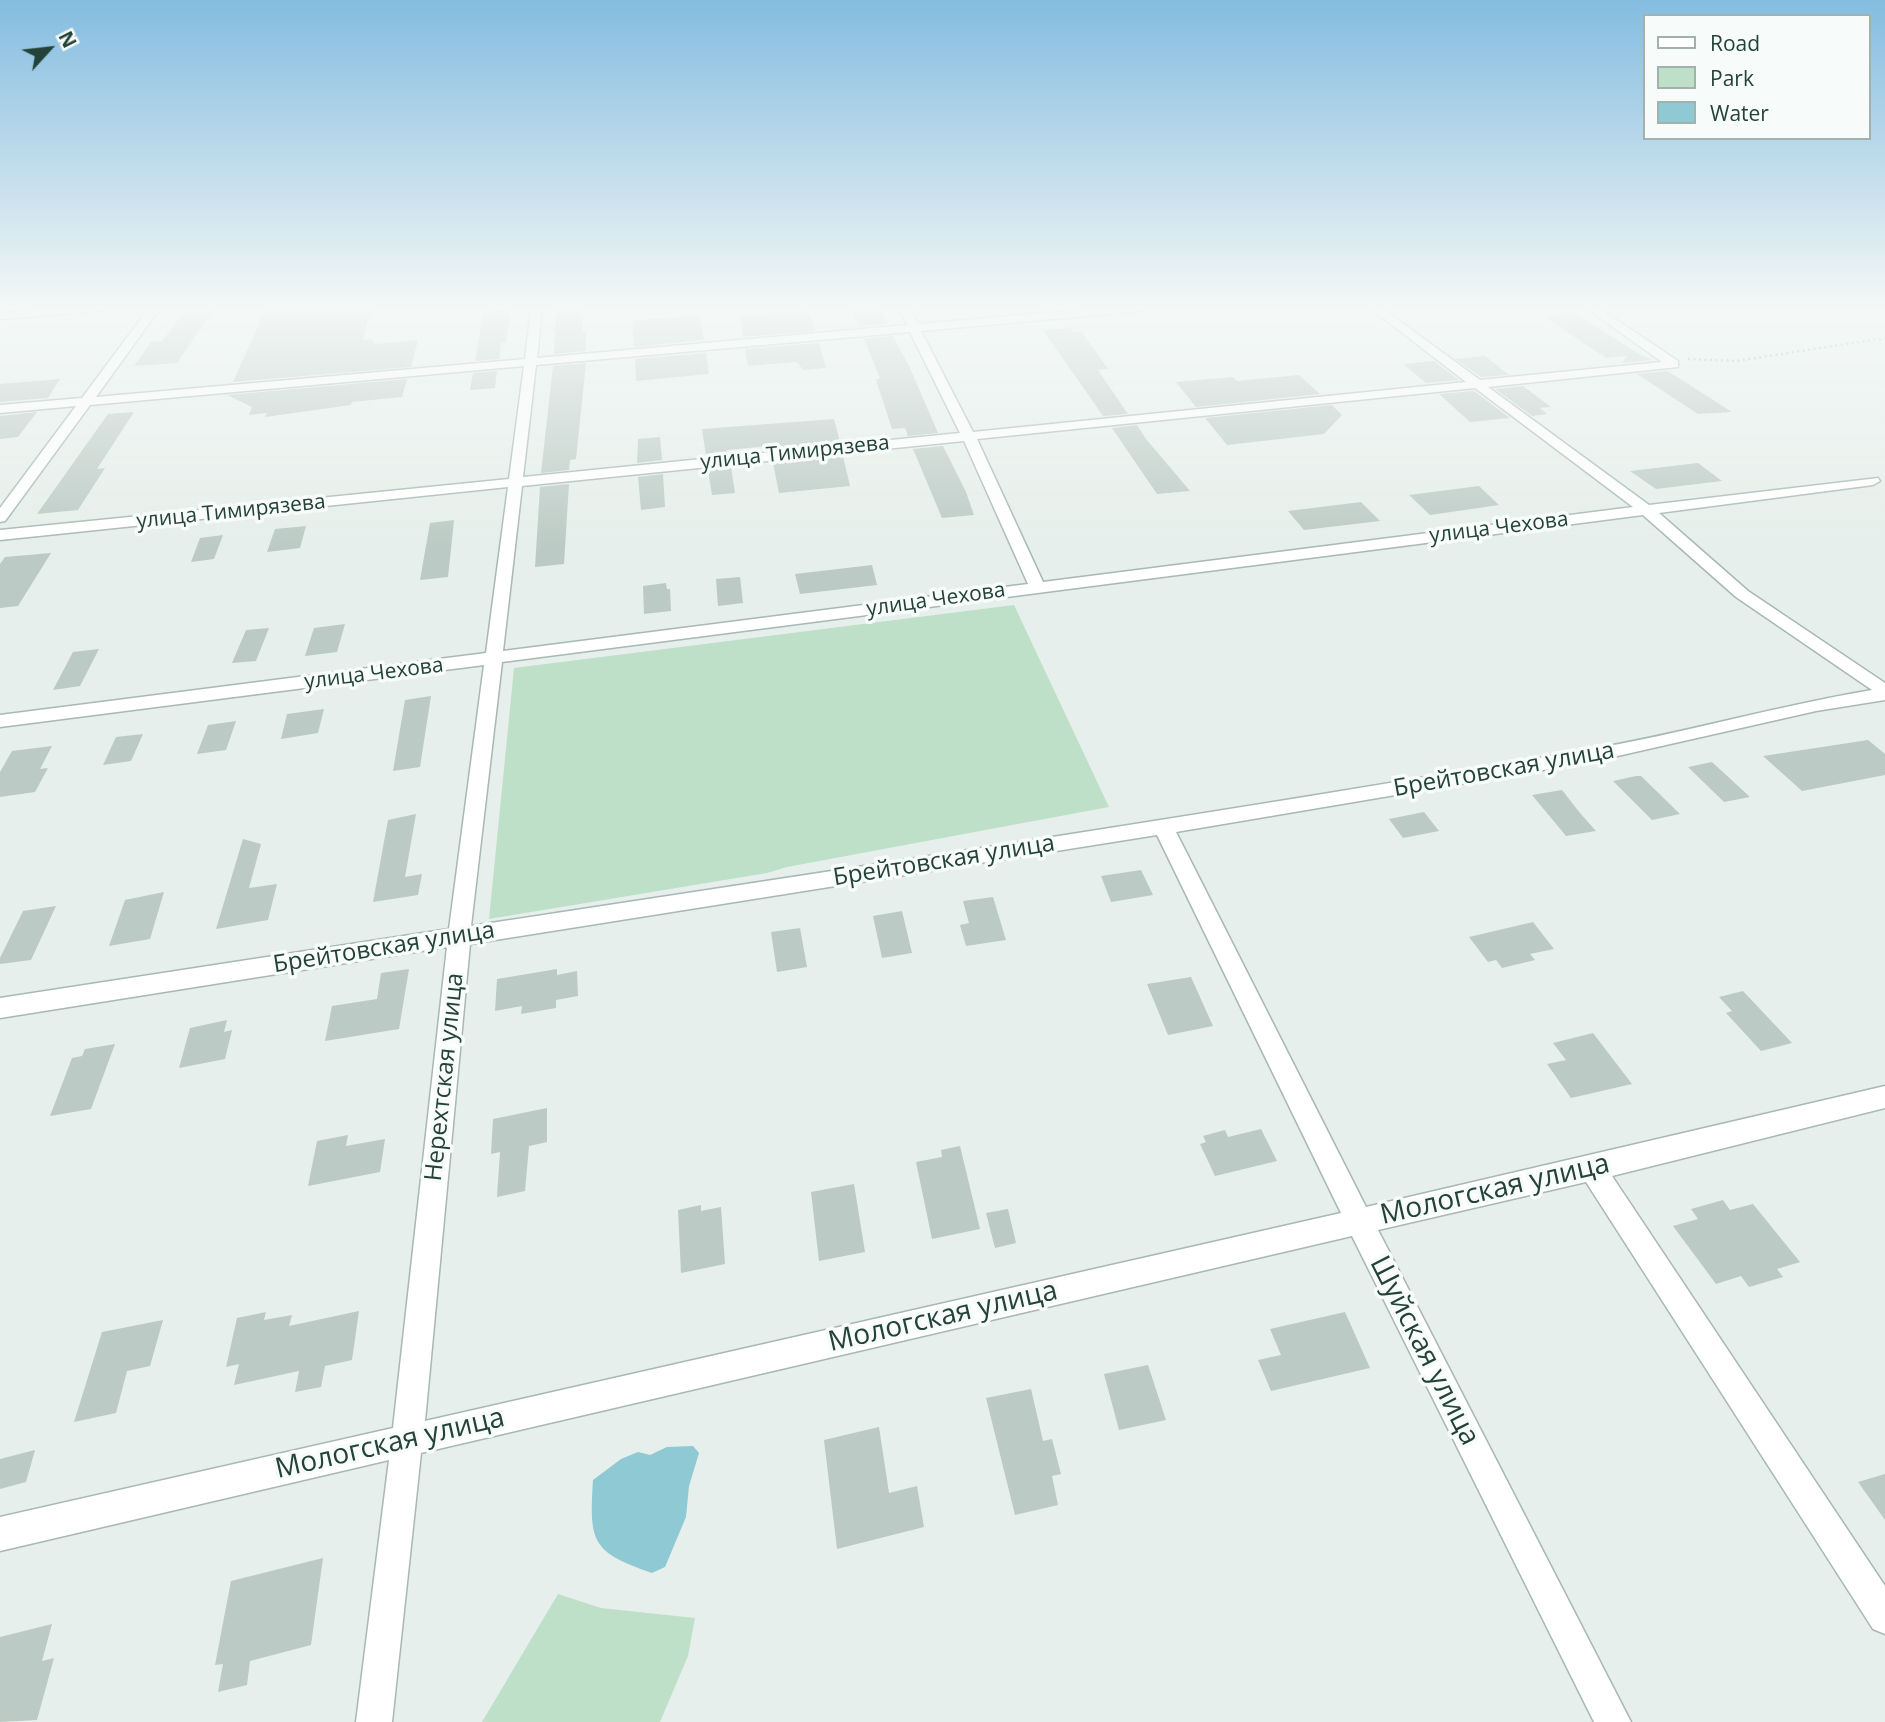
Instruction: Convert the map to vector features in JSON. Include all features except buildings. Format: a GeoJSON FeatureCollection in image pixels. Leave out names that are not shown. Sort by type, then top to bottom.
{"type":"FeatureCollection","features":[{"type":"Feature","properties":{"kind":"street"},"geometry":{"type":"LineString","coordinates":[[0,518],[96,388]]}},
{"type":"Feature","properties":{"kind":"street"},"geometry":{"type":"LineString","coordinates":[[0,409],[237,388]]}},
{"type":"Feature","properties":{"kind":"street","name":"Нерехтская улица"},"geometry":{"type":"LineString","coordinates":[[374,1722],[460,937],[526,388]]}},
{"type":"Feature","properties":{"kind":"street"},"geometry":{"type":"LineString","coordinates":[[944,388],[1037,586]]}},
{"type":"Feature","properties":{"kind":"street","name":"улица Тимирязева"},"geometry":{"type":"LineString","coordinates":[[0,535],[1446,388]]}},
{"type":"Feature","properties":{"kind":"street"},"geometry":{"type":"LineString","coordinates":[[1484,388],[1658,519],[1742,594],[1885,692]]}},
{"type":"Feature","properties":{"kind":"street","name":"улица Чехова"},"geometry":{"type":"LineString","coordinates":[[0,721],[1037,586],[1873,481]]}},
{"type":"Feature","properties":{"kind":"street","name":"Брейтовская улица"},"geometry":{"type":"LineString","coordinates":[[0,1009],[1163,827],[1591,756],[1885,692]]}},
{"type":"Feature","properties":{"kind":"street","name":"Шуйская улица"},"geometry":{"type":"LineString","coordinates":[[1163,827],[1359,1222],[1613,1722]]}},
{"type":"Feature","properties":{"kind":"street","name":"Мологская улица"},"geometry":{"type":"LineString","coordinates":[[0,1534],[1592,1168],[1885,1097]]}},
{"type":"Feature","properties":{"kind":"street"},"geometry":{"type":"LineString","coordinates":[[1592,1168],[1885,1617]]}},
{"type":"Feature","properties":{"kind":"green space"},"geometry":{"type":"Polygon","coordinates":[[[1014,605],[1109,807],[787,867],[767,873],[489,919],[514,668],[1014,605]]]}},
{"type":"Feature","properties":{"kind":"green space"},"geometry":{"type":"Polygon","coordinates":[[[558,1594],[601,1608],[695,1618],[688,1656],[660,1722],[482,1722],[558,1594]]]}},
{"type":"Feature","properties":{"kind":"water"},"geometry":{"type":"Polygon","coordinates":[[[693,1446],[699,1453],[689,1486],[686,1517],[665,1567],[652,1573],[632,1566],[606,1551],[594,1532],[593,1480],[621,1459],[638,1452],[650,1455],[667,1447],[693,1446]]]}}]}
